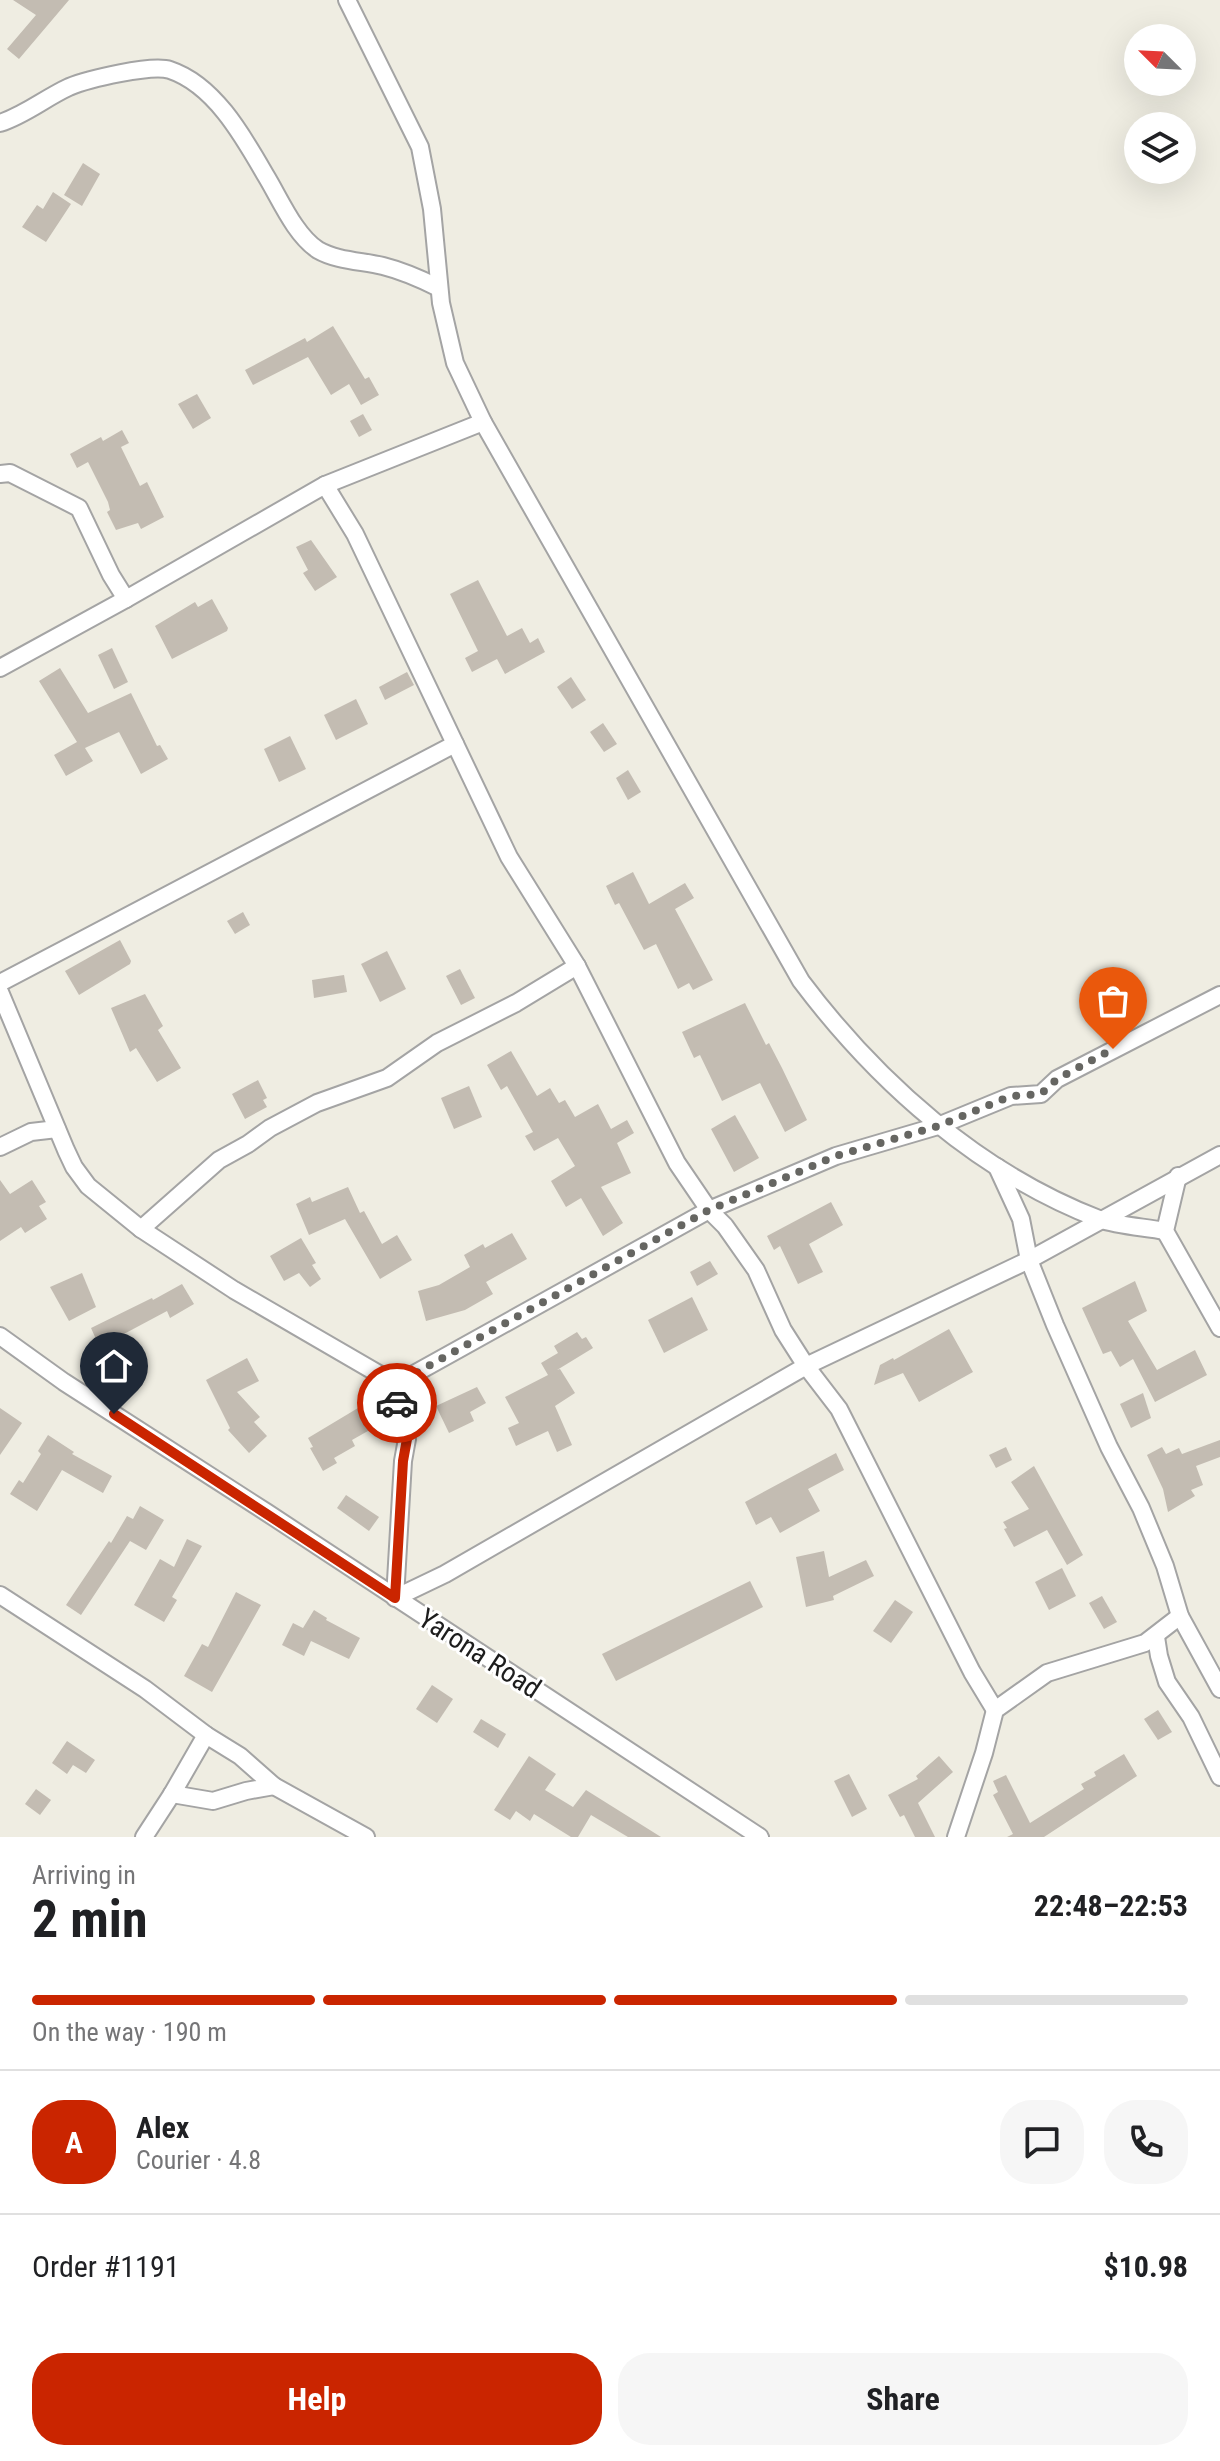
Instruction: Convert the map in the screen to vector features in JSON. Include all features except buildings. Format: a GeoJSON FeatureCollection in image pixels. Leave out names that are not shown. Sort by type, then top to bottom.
{"type":"FeatureCollection","features":[{"type":"Feature","properties":{"kind":"street"},"geometry":{"type":"LineString","coordinates":[[347,0],[420,147],[432,209],[439,288],[455,363],[483,422],[801,981],[860,1052],[938,1126],[997,1167],[1042,1193],[1101,1220],[1165,1231]]}},
{"type":"Feature","properties":{"kind":"street"},"geometry":{"type":"LineString","coordinates":[[0,123],[16,118],[44,98],[74,85],[120,73],[169,69],[197,86],[226,111],[300,232],[318,250],[408,273],[439,288]]}},
{"type":"Feature","properties":{"kind":"street"},"geometry":{"type":"LineString","coordinates":[[0,668],[325,485],[483,422]]}},
{"type":"Feature","properties":{"kind":"street"},"geometry":{"type":"LineString","coordinates":[[0,474],[10,473],[79,508],[126,599]]}},
{"type":"Feature","properties":{"kind":"street"},"geometry":{"type":"LineString","coordinates":[[325,485],[355,534],[509,857],[577,966],[677,1163],[756,1270],[783,1330],[839,1409],[972,1672],[995,1710]]}},
{"type":"Feature","properties":{"kind":"street"},"geometry":{"type":"LineString","coordinates":[[0,983],[455,744]]}},
{"type":"Feature","properties":{"kind":"street"},"geometry":{"type":"LineString","coordinates":[[141,1229],[219,1160],[270,1128],[317,1103],[387,1078],[437,1043],[516,1003],[577,966]]}},
{"type":"Feature","properties":{"kind":"street"},"geometry":{"type":"LineString","coordinates":[[0,992],[74,1167],[88,1186],[141,1229],[234,1290],[396,1384]]}},
{"type":"Feature","properties":{"kind":"street"},"geometry":{"type":"LineString","coordinates":[[396,1384],[709,1210],[836,1156],[938,1126],[1011,1096],[1041,1094],[1057,1079],[1220,995]]}},
{"type":"Feature","properties":{"kind":"street"},"geometry":{"type":"LineString","coordinates":[[0,1147],[31,1132],[57,1129]]}},
{"type":"Feature","properties":{"kind":"street"},"geometry":{"type":"LineString","coordinates":[[396,1384],[397,1404],[407,1439],[395,1598],[445,1574],[806,1366],[1029,1260],[1220,1155]]}},
{"type":"Feature","properties":{"kind":"street"},"geometry":{"type":"LineString","coordinates":[[997,1167],[1021,1219],[1029,1260],[1109,1447],[1141,1508],[1165,1566],[1180,1616],[1220,1689]]}},
{"type":"Feature","properties":{"kind":"street"},"geometry":{"type":"LineString","coordinates":[[1178,1176],[1165,1231],[1220,1328]]}},
{"type":"Feature","properties":{"kind":"street","name":"Yarona Road"},"geometry":{"type":"LineString","coordinates":[[0,1336],[64,1382],[760,1837]]}},
{"type":"Feature","properties":{"kind":"street"},"geometry":{"type":"LineString","coordinates":[[0,1595],[145,1689],[206,1735],[240,1756],[274,1786],[366,1837]]}},
{"type":"Feature","properties":{"kind":"street"},"geometry":{"type":"LineString","coordinates":[[956,1837],[995,1710],[1047,1673],[1145,1643],[1180,1616]]}},
{"type":"Feature","properties":{"kind":"street"},"geometry":{"type":"LineString","coordinates":[[1156,1637],[1167,1682],[1191,1717],[1220,1777]]}},
{"type":"Feature","properties":{"kind":"street"},"geometry":{"type":"LineString","coordinates":[[144,1837],[206,1735]]}},
{"type":"Feature","properties":{"kind":"street"},"geometry":{"type":"LineString","coordinates":[[172,1794],[213,1801],[274,1786]]}},
{"type":"Feature","properties":{"kind":"way so far"},"geometry":{"type":"LineString","coordinates":[[397,1403],[396,1384],[709,1210],[836,1156],[938,1126],[1011,1096],[1041,1094],[1057,1079],[1113,1049]]}},
{"type":"Feature","properties":{"kind":"route"},"geometry":{"type":"LineString","coordinates":[[114,1414],[395,1598],[407,1439],[397,1403]]}}]}
